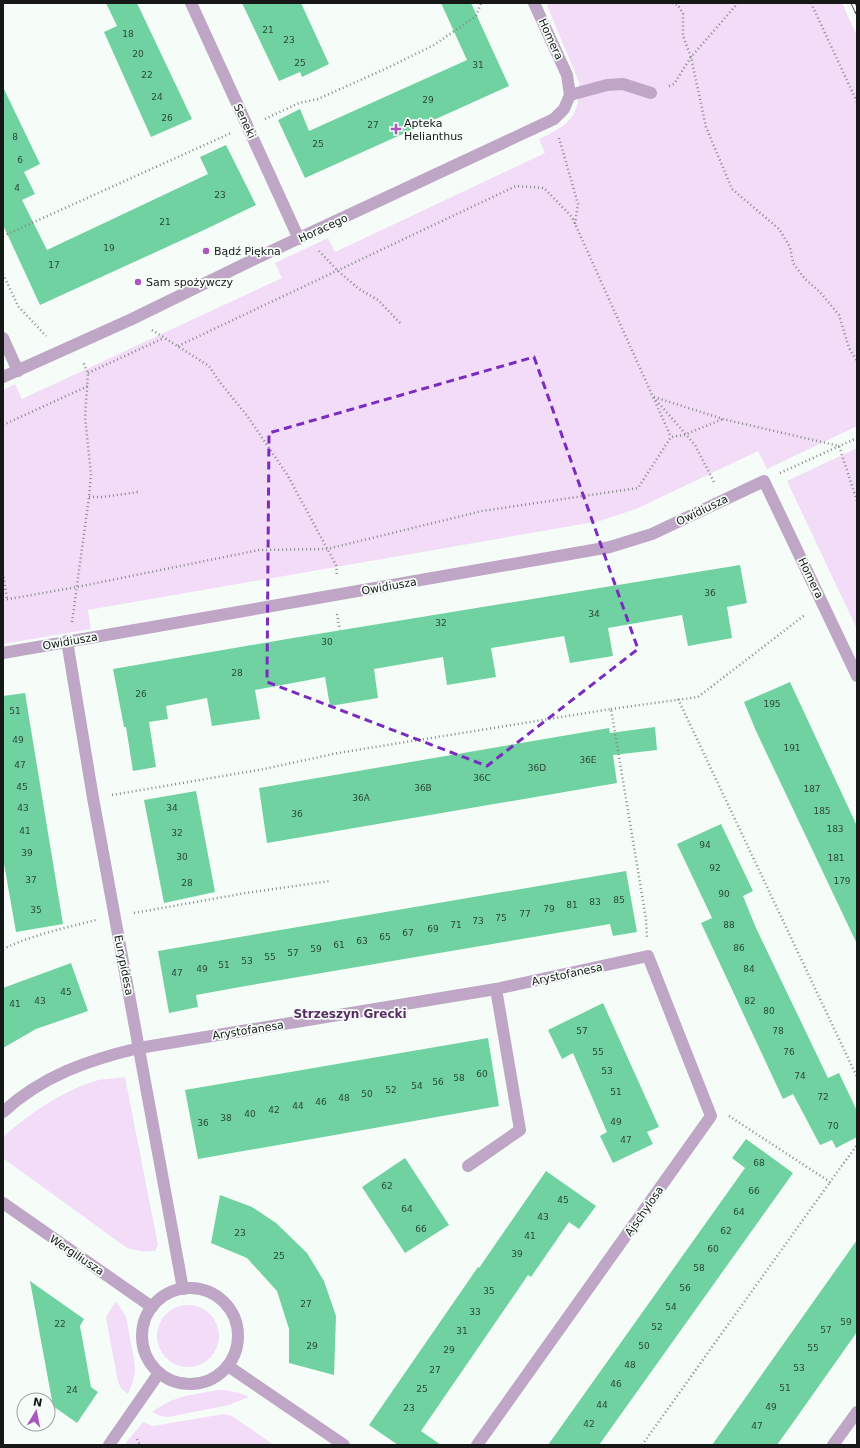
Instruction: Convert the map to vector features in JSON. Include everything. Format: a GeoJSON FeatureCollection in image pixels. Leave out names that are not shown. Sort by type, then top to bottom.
{"type":"FeatureCollection","features":[{"type":"Feature","properties":{"kind":"street","name":"Seneki"},"geometry":{"type":"LineString","coordinates":[[191,3],[302,237]]}},
{"type":"Feature","properties":{"kind":"street","name":"Homera"},"geometry":{"type":"LineString","coordinates":[[534,3],[567,75],[570,95]]}},
{"type":"Feature","properties":{"kind":"street"},"geometry":{"type":"LineString","coordinates":[[570,95],[607,85],[623,84],[651,93]]}},
{"type":"Feature","properties":{"kind":"street","name":"Horacego"},"geometry":{"type":"LineString","coordinates":[[3,377],[132,319],[302,237],[554,119],[564,109],[570,95]]}},
{"type":"Feature","properties":{"kind":"street"},"geometry":{"type":"LineString","coordinates":[[3,338],[18,371]]}},
{"type":"Feature","properties":{"kind":"street","name":"Homera"},"geometry":{"type":"LineString","coordinates":[[764,481],[857,676]]}},
{"type":"Feature","properties":{"kind":"street","name":"Owidiusza"},"geometry":{"type":"LineString","coordinates":[[3,653],[610,547],[652,534],[723,499],[764,481]]}},
{"type":"Feature","properties":{"kind":"street","name":"Eurypidesa"},"geometry":{"type":"LineString","coordinates":[[68,641],[93,798],[183,1289]]}},
{"type":"Feature","properties":{"kind":"street"},"geometry":{"type":"LineString","coordinates":[[648,956],[711,1116]]}},
{"type":"Feature","properties":{"kind":"street","name":"Arystofanesa"},"geometry":{"type":"LineString","coordinates":[[3,1112],[35,1088],[62,1072],[105,1056],[139,1048],[496,989],[648,956]]}},
{"type":"Feature","properties":{"kind":"street"},"geometry":{"type":"LineString","coordinates":[[468,1166],[520,1130],[496,989]]}},
{"type":"Feature","properties":{"kind":"street","name":"Ajschylosa"},"geometry":{"type":"LineString","coordinates":[[477,1445],[711,1116]]}},
{"type":"Feature","properties":{"kind":"street","name":"Wergiliusza"},"geometry":{"type":"LineString","coordinates":[[3,1203],[152,1306]]}},
{"type":"Feature","properties":{"kind":"street"},"geometry":{"type":"LineString","coordinates":[[183,1289],[202,1290],[219,1298],[232,1312],[238,1330],[237,1349],[228,1366],[214,1378],[195,1384],[176,1383],[159,1373],[147,1358],[142,1339],[145,1320],[152,1306],[163,1297],[183,1289]]}},
{"type":"Feature","properties":{"kind":"street"},"geometry":{"type":"LineString","coordinates":[[228,1366],[344,1445]]}},
{"type":"Feature","properties":{"kind":"street"},"geometry":{"type":"LineString","coordinates":[[109,1445],[159,1373]]}},
{"type":"Feature","properties":{"kind":"street"},"geometry":{"type":"LineString","coordinates":[[833,1445],[857,1412]]}},
{"type":"Feature","properties":{"kind":"path"},"geometry":{"type":"LineString","coordinates":[[672,3],[678,5],[683,14],[683,36],[691,57],[706,127],[732,189],[779,229],[790,247],[793,263],[839,315],[849,348],[857,361]]}},
{"type":"Feature","properties":{"kind":"path"},"geometry":{"type":"LineString","coordinates":[[651,93],[674,84],[691,57],[738,3]]}},
{"type":"Feature","properties":{"kind":"path"},"geometry":{"type":"LineString","coordinates":[[811,3],[857,102]]}},
{"type":"Feature","properties":{"kind":"path"},"geometry":{"type":"LineString","coordinates":[[554,119],[578,204],[575,225]]}},
{"type":"Feature","properties":{"kind":"path"},"geometry":{"type":"LineString","coordinates":[[178,346],[516,186],[544,188],[572,217],[671,437]]}},
{"type":"Feature","properties":{"kind":"path"},"geometry":{"type":"LineString","coordinates":[[302,237],[359,289],[378,300],[401,324]]}},
{"type":"Feature","properties":{"kind":"path"},"geometry":{"type":"LineString","coordinates":[[3,274],[18,306],[47,336],[57,353]]}},
{"type":"Feature","properties":{"kind":"path"},"geometry":{"type":"LineString","coordinates":[[132,319],[209,366],[248,417],[288,476],[336,565],[338,583],[336,595],[340,630]]}},
{"type":"Feature","properties":{"kind":"path"},"geometry":{"type":"LineString","coordinates":[[88,373],[164,338]]}},
{"type":"Feature","properties":{"kind":"path"},"geometry":{"type":"LineString","coordinates":[[68,641],[90,497],[91,474],[86,417],[88,373],[76,345]]}},
{"type":"Feature","properties":{"kind":"path"},"geometry":{"type":"LineString","coordinates":[[3,426],[88,386]]}},
{"type":"Feature","properties":{"kind":"path"},"geometry":{"type":"LineString","coordinates":[[653,397],[723,419],[839,446]]}},
{"type":"Feature","properties":{"kind":"path"},"geometry":{"type":"LineString","coordinates":[[653,397],[684,435],[695,445],[723,499]]}},
{"type":"Feature","properties":{"kind":"path"},"geometry":{"type":"LineString","coordinates":[[3,600],[259,550],[327,549],[482,511],[638,488],[671,437],[684,435],[723,419]]}},
{"type":"Feature","properties":{"kind":"path"},"geometry":{"type":"LineString","coordinates":[[764,481],[857,438]]}},
{"type":"Feature","properties":{"kind":"path"},"geometry":{"type":"LineString","coordinates":[[839,446],[857,501]]}},
{"type":"Feature","properties":{"kind":"path"},"geometry":{"type":"LineString","coordinates":[[90,497],[103,497],[138,492]]}},
{"type":"Feature","properties":{"kind":"path"},"geometry":{"type":"LineString","coordinates":[[3,573],[7,599]]}},
{"type":"Feature","properties":{"kind":"path"},"geometry":{"type":"LineString","coordinates":[[93,798],[264,769],[338,753],[611,709],[698,697],[822,601]]}},
{"type":"Feature","properties":{"kind":"path"},"geometry":{"type":"LineString","coordinates":[[678,699],[857,1078]]}},
{"type":"Feature","properties":{"kind":"path"},"geometry":{"type":"LineString","coordinates":[[611,709],[646,919],[648,956]]}},
{"type":"Feature","properties":{"kind":"path"},"geometry":{"type":"LineString","coordinates":[[3,949],[13,944],[57,929],[115,916],[330,881]]}},
{"type":"Feature","properties":{"kind":"path"},"geometry":{"type":"LineString","coordinates":[[711,1116],[728,1115],[830,1182]]}},
{"type":"Feature","properties":{"kind":"path"},"geometry":{"type":"LineString","coordinates":[[642,1445],[857,1146]]}},
{"type":"Feature","properties":{"kind":"highlighted area"},"geometry":{"type":"Polygon","coordinates":[[[534,357],[638,649],[487,766],[267,682],[269,433],[534,357]]]}},
{"type":"Feature","properties":{"kind":"shaded area"},"geometry":{"type":"Polygon","coordinates":[[[546,3],[842,3],[857,36],[857,426],[767,469],[758,451],[636,509],[600,521],[88,610],[91,629],[3,644],[3,390],[15,384],[22,399],[282,278],[275,263],[328,238],[335,252],[545,153],[539,139],[557,130],[570,119],[578,104],[579,94],[579,82],[546,3]]]}},
{"type":"Feature","properties":{"kind":"shaded area"},"geometry":{"type":"Polygon","coordinates":[[[857,448],[857,629],[787,481],[857,448]]]}},
{"type":"Feature","properties":{"kind":"shaded area"},"geometry":{"type":"Polygon","coordinates":[[[125,1077],[158,1245],[155,1251],[141,1251],[127,1248],[3,1158],[3,1137],[44,1105],[68,1092],[92,1082],[125,1077]]]}},
{"type":"Feature","properties":{"kind":"shaded area"},"geometry":{"type":"Polygon","coordinates":[[[116,1301],[126,1317],[134,1359],[135,1371],[128,1394],[121,1388],[118,1382],[106,1318],[116,1301]]]}},
{"type":"Feature","properties":{"kind":"shaded area"},"geometry":{"type":"Polygon","coordinates":[[[188,1305],[205,1310],[210,1314],[214,1319],[219,1336],[214,1353],[210,1358],[205,1362],[188,1367],[171,1362],[166,1358],[162,1353],[157,1336],[162,1319],[166,1314],[171,1310],[188,1305]]]}},
{"type":"Feature","properties":{"kind":"shaded area"},"geometry":{"type":"Polygon","coordinates":[[[218,1390],[226,1390],[249,1397],[229,1405],[168,1417],[152,1412],[176,1399],[218,1390]]]}},
{"type":"Feature","properties":{"kind":"shaded area"},"geometry":{"type":"Polygon","coordinates":[[[224,1414],[232,1416],[274,1445],[124,1445],[143,1422],[153,1426],[224,1414]]]}},
{"type":"Feature","properties":{"kind":"building"},"geometry":{"type":"Polygon","coordinates":[[[106,3],[137,3],[192,119],[151,137],[104,32],[117,26],[106,3]]]}},
{"type":"Feature","properties":{"kind":"building"},"geometry":{"type":"Polygon","coordinates":[[[242,3],[301,3],[329,64],[302,77],[300,72],[279,81],[242,3]]]}},
{"type":"Feature","properties":{"kind":"building"},"geometry":{"type":"Polygon","coordinates":[[[441,3],[471,3],[509,86],[305,178],[278,120],[300,109],[309,131],[467,60],[441,3]]]}},
{"type":"Feature","properties":{"kind":"building"},"geometry":{"type":"Polygon","coordinates":[[[3,87],[40,164],[24,172],[35,194],[22,200],[47,250],[208,174],[200,157],[226,145],[256,205],[40,305],[3,225],[3,87]]]}},
{"type":"Feature","properties":{"kind":"building"},"geometry":{"type":"Polygon","coordinates":[[[740,565],[747,603],[727,607],[732,638],[688,646],[682,615],[608,628],[613,656],[570,663],[564,636],[491,648],[496,677],[447,685],[443,657],[374,669],[378,698],[330,706],[325,677],[255,690],[260,719],[212,726],[207,698],[166,706],[168,719],[149,722],[156,767],[133,771],[126,727],[124,727],[113,669],[740,565]]]}},
{"type":"Feature","properties":{"kind":"building"},"geometry":{"type":"Polygon","coordinates":[[[790,682],[857,826],[857,944],[756,731],[744,702],[790,682]]]}},
{"type":"Feature","properties":{"kind":"building"},"geometry":{"type":"Polygon","coordinates":[[[25,693],[63,924],[16,932],[3,858],[3,696],[25,693]]]}},
{"type":"Feature","properties":{"kind":"building"},"geometry":{"type":"Polygon","coordinates":[[[655,727],[657,750],[613,755],[617,783],[267,843],[259,788],[609,728],[610,733],[655,727]]]}},
{"type":"Feature","properties":{"kind":"building"},"geometry":{"type":"Polygon","coordinates":[[[196,791],[215,892],[164,903],[144,800],[196,791]]]}},
{"type":"Feature","properties":{"kind":"building"},"geometry":{"type":"Polygon","coordinates":[[[721,824],[753,891],[743,896],[756,928],[828,1078],[839,1073],[857,1111],[857,1137],[836,1148],[832,1140],[820,1145],[793,1094],[783,1099],[701,923],[712,918],[677,844],[721,824]]]}},
{"type":"Feature","properties":{"kind":"building"},"geometry":{"type":"Polygon","coordinates":[[[626,871],[637,932],[613,936],[610,924],[240,987],[196,995],[198,1007],[169,1013],[158,951],[626,871]]]}},
{"type":"Feature","properties":{"kind":"building"},"geometry":{"type":"Polygon","coordinates":[[[71,963],[88,1011],[36,1029],[3,1048],[3,988],[71,963]]]}},
{"type":"Feature","properties":{"kind":"building"},"geometry":{"type":"Polygon","coordinates":[[[603,1003],[659,1127],[647,1132],[653,1144],[613,1163],[600,1136],[607,1132],[573,1053],[562,1059],[548,1030],[603,1003]]]}},
{"type":"Feature","properties":{"kind":"building"},"geometry":{"type":"Polygon","coordinates":[[[488,1038],[499,1106],[198,1159],[185,1090],[488,1038]]]}},
{"type":"Feature","properties":{"kind":"building"},"geometry":{"type":"Polygon","coordinates":[[[746,1139],[793,1173],[599,1445],[548,1445],[745,1168],[732,1158],[746,1139]]]}},
{"type":"Feature","properties":{"kind":"building"},"geometry":{"type":"Polygon","coordinates":[[[405,1158],[449,1225],[405,1253],[362,1187],[405,1158]]]}},
{"type":"Feature","properties":{"kind":"building"},"geometry":{"type":"Polygon","coordinates":[[[546,1171],[596,1206],[579,1229],[569,1222],[531,1277],[528,1275],[421,1431],[441,1445],[398,1445],[369,1425],[546,1171]]]}},
{"type":"Feature","properties":{"kind":"building"},"geometry":{"type":"Polygon","coordinates":[[[220,1195],[252,1207],[276,1223],[307,1253],[324,1281],[336,1316],[334,1375],[289,1363],[289,1329],[277,1291],[247,1258],[211,1243],[220,1195]]]}},
{"type":"Feature","properties":{"kind":"building"},"geometry":{"type":"Polygon","coordinates":[[[857,1240],[857,1332],[792,1424],[777,1445],[712,1445],[857,1240]]]}},
{"type":"Feature","properties":{"kind":"building"},"geometry":{"type":"Polygon","coordinates":[[[30,1281],[84,1319],[80,1326],[91,1387],[98,1392],[77,1423],[56,1408],[56,1392],[50,1392],[30,1281]]]}},
{"type":"Feature","properties":{"kind":"railway"},"geometry":{"type":"LineString","coordinates":[[853,3],[857,12]]}},
{"type":"Feature","properties":{"kind":"place","name":"Apteka Helianthus"},"geometry":{"type":"Point","coordinates":[396,129]}},
{"type":"Feature","properties":{"kind":"place","name":"Bądź Piękna"},"geometry":{"type":"Point","coordinates":[206,251]}},
{"type":"Feature","properties":{"kind":"place","name":"Sam spożywczy"},"geometry":{"type":"Point","coordinates":[138,282]}},
{"type":"Feature","properties":{"kind":"district","name":"Strzeszyn Grecki"},"geometry":{"type":"Point","coordinates":[350,1014]}}]}
